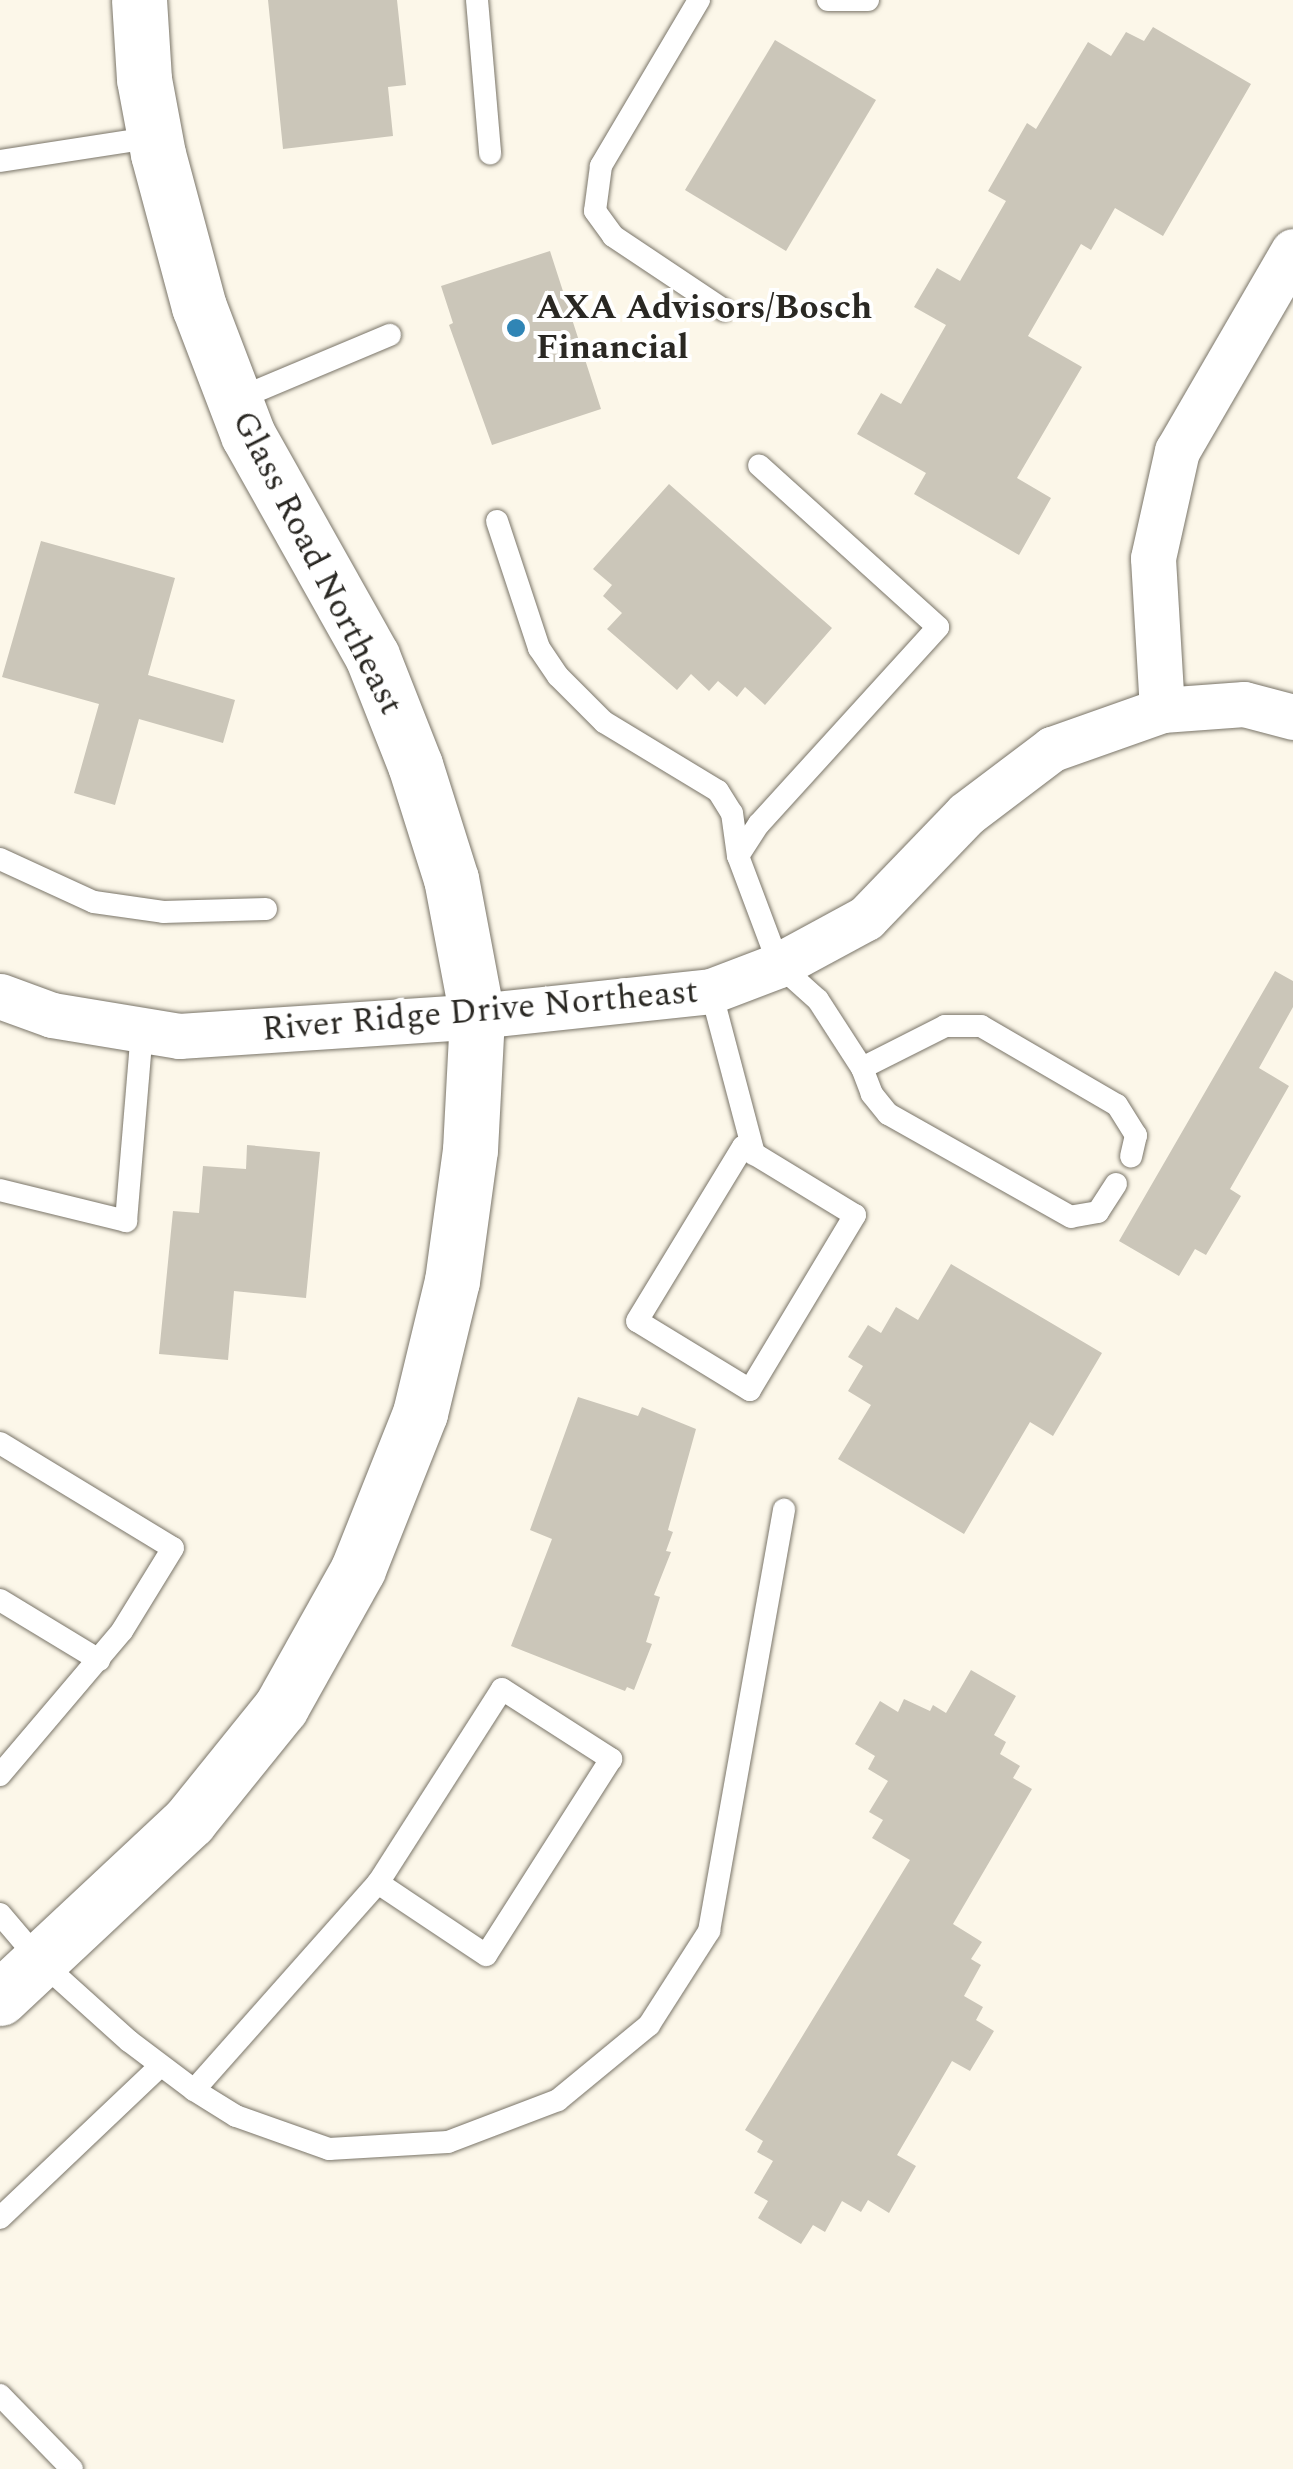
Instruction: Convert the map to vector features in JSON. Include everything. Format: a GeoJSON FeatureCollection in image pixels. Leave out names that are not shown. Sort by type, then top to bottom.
{"type":"FeatureCollection","features":[{"type":"Feature","properties":{"kind":"street","name":"Glass Road Northeast"},"geometry":{"type":"LineString","coordinates":[[0,1998],[189,1821],[281,1707],[358,1569],[420,1413],[452,1282],[470,1150],[477,1016],[451,879],[415,765],[372,656],[248,434],[199,306],[155,137],[144,79],[139,0]]}},
{"type":"Feature","properties":{"kind":"street"},"geometry":{"type":"LineString","coordinates":[[1162,710],[1153,558],[1176,451],[1293,251]]}},
{"type":"Feature","properties":{"kind":"street","name":"River Ridge Drive Northeast"},"geometry":{"type":"LineString","coordinates":[[0,996],[52,1015],[179,1036],[477,1016],[711,991],[778,966],[866,918],[966,814],[1052,749],[1162,710],[1244,704],[1293,717]]}},
{"type":"Feature","properties":{"kind":"lane"},"geometry":{"type":"LineString","coordinates":[[477,0],[490,153]]}},
{"type":"Feature","properties":{"kind":"lane"},"geometry":{"type":"LineString","coordinates":[[698,0],[601,166],[595,211],[613,236],[724,310]]}},
{"type":"Feature","properties":{"kind":"lane"},"geometry":{"type":"LineString","coordinates":[[828,0],[868,0]]}},
{"type":"Feature","properties":{"kind":"lane"},"geometry":{"type":"LineString","coordinates":[[0,161],[155,137]]}},
{"type":"Feature","properties":{"kind":"lane"},"geometry":{"type":"LineString","coordinates":[[235,400],[390,335]]}},
{"type":"Feature","properties":{"kind":"lane"},"geometry":{"type":"LineString","coordinates":[[738,856],[759,824],[938,627],[758,465]]}},
{"type":"Feature","properties":{"kind":"lane"},"geometry":{"type":"LineString","coordinates":[[497,521],[539,648],[558,676],[604,722],[718,791],[732,813],[738,856],[778,966],[818,1000],[862,1068],[872,1094],[888,1114],[1070,1217],[1098,1212],[1116,1184]]}},
{"type":"Feature","properties":{"kind":"lane"},"geometry":{"type":"LineString","coordinates":[[0,860],[94,902],[162,912],[266,909]]}},
{"type":"Feature","properties":{"kind":"lane"},"geometry":{"type":"LineString","coordinates":[[711,991],[754,1154],[855,1216],[750,1390],[637,1322],[743,1147],[754,1154]]}},
{"type":"Feature","properties":{"kind":"lane"},"geometry":{"type":"LineString","coordinates":[[862,1068],[945,1026],[981,1026],[1118,1106],[1136,1135],[1131,1156]]}},
{"type":"Feature","properties":{"kind":"lane"},"geometry":{"type":"LineString","coordinates":[[0,1190],[126,1221],[142,1030]]}},
{"type":"Feature","properties":{"kind":"lane"},"geometry":{"type":"LineString","coordinates":[[0,1442],[174,1548],[122,1632],[0,1775]]}},
{"type":"Feature","properties":{"kind":"lane"},"geometry":{"type":"LineString","coordinates":[[0,1914],[40,1961],[160,2066],[236,2116],[329,2149],[448,2142],[558,2100],[649,2025],[709,1931],[784,1510]]}},
{"type":"Feature","properties":{"kind":"lane"},"geometry":{"type":"LineString","coordinates":[[0,1600],[99,1660]]}},
{"type":"Feature","properties":{"kind":"lane"},"geometry":{"type":"LineString","coordinates":[[194,2090],[378,1883],[502,1689],[612,1759],[486,1955],[378,1883]]}},
{"type":"Feature","properties":{"kind":"lane"},"geometry":{"type":"LineString","coordinates":[[0,2218],[160,2066]]}},
{"type":"Feature","properties":{"kind":"lane"},"geometry":{"type":"LineString","coordinates":[[0,2395],[72,2469]]}},
{"type":"Feature","properties":{"kind":"building"},"geometry":{"type":"Polygon","coordinates":[[[268,0],[397,0],[406,85],[388,87],[393,136],[283,149],[268,0]]]}},
{"type":"Feature","properties":{"kind":"building"},"geometry":{"type":"Polygon","coordinates":[[[1153,27],[1251,84],[1163,236],[1115,208],[1091,250],[1081,244],[1028,336],[1082,367],[1017,478],[1051,498],[1019,555],[914,494],[926,473],[857,434],[881,393],[901,404],[946,325],[914,307],[937,268],[960,281],[1006,201],[988,191],[1027,123],[1036,129],[1088,42],[1111,56],[1126,32],[1144,41],[1153,27]]]}},
{"type":"Feature","properties":{"kind":"building"},"geometry":{"type":"Polygon","coordinates":[[[775,40],[876,100],[786,251],[685,190],[775,40]]]}},
{"type":"Feature","properties":{"kind":"building"},"geometry":{"type":"Polygon","coordinates":[[[550,251],[601,409],[492,445],[449,325],[453,323],[441,286],[550,251]]]}},
{"type":"Feature","properties":{"kind":"building"},"geometry":{"type":"Polygon","coordinates":[[[669,484],[832,628],[765,705],[745,687],[737,697],[718,681],[709,691],[691,674],[677,690],[607,629],[622,613],[603,596],[612,585],[593,569],[669,484]]]}},
{"type":"Feature","properties":{"kind":"building"},"geometry":{"type":"Polygon","coordinates":[[[41,541],[175,578],[148,675],[235,700],[223,743],[139,719],[115,805],[74,793],[99,704],[2,677],[41,541]]]}},
{"type":"Feature","properties":{"kind":"building"},"geometry":{"type":"Polygon","coordinates":[[[1275,971],[1293,981],[1293,1007],[1259,1068],[1289,1086],[1230,1189],[1241,1196],[1206,1255],[1195,1249],[1179,1276],[1119,1241],[1275,971]]]}},
{"type":"Feature","properties":{"kind":"building"},"geometry":{"type":"Polygon","coordinates":[[[247,1145],[320,1152],[306,1298],[234,1291],[228,1360],[159,1354],[173,1211],[199,1213],[203,1166],[246,1169],[247,1145]]]}},
{"type":"Feature","properties":{"kind":"building"},"geometry":{"type":"Polygon","coordinates":[[[951,1264],[1102,1353],[1053,1436],[1030,1422],[964,1534],[838,1459],[871,1405],[848,1391],[863,1366],[848,1357],[868,1325],[881,1333],[896,1307],[918,1320],[951,1264]]]}},
{"type":"Feature","properties":{"kind":"building"},"geometry":{"type":"Polygon","coordinates":[[[578,1397],[638,1416],[642,1407],[696,1429],[668,1530],[673,1532],[666,1551],[671,1552],[654,1595],[660,1597],[646,1642],[652,1644],[634,1690],[627,1687],[625,1691],[511,1646],[552,1539],[530,1530],[578,1397]]]}},
{"type":"Feature","properties":{"kind":"building"},"geometry":{"type":"Polygon","coordinates":[[[971,1670],[1016,1696],[994,1735],[1006,1742],[1000,1754],[1020,1766],[1013,1778],[1032,1789],[953,1924],[982,1942],[971,1959],[981,1965],[964,1996],[983,2007],[976,2020],[994,2031],[970,2071],[952,2061],[897,2155],[916,2166],[889,2213],[868,2200],[861,2212],[842,2201],[825,2232],[813,2225],[801,2244],[758,2218],[768,2201],[754,2193],[773,2161],[757,2152],[763,2141],[745,2130],[910,1860],[872,1838],[883,1820],[869,1812],[888,1781],[868,1769],[875,1756],[855,1744],[880,1701],[898,1712],[904,1699],[930,1711],[933,1705],[946,1713],[971,1670]]]}},
{"type":"Feature","properties":{"kind":"place","name":"AXA Advisors/Bosch Financial"},"geometry":{"type":"Point","coordinates":[516,328]}}]}
